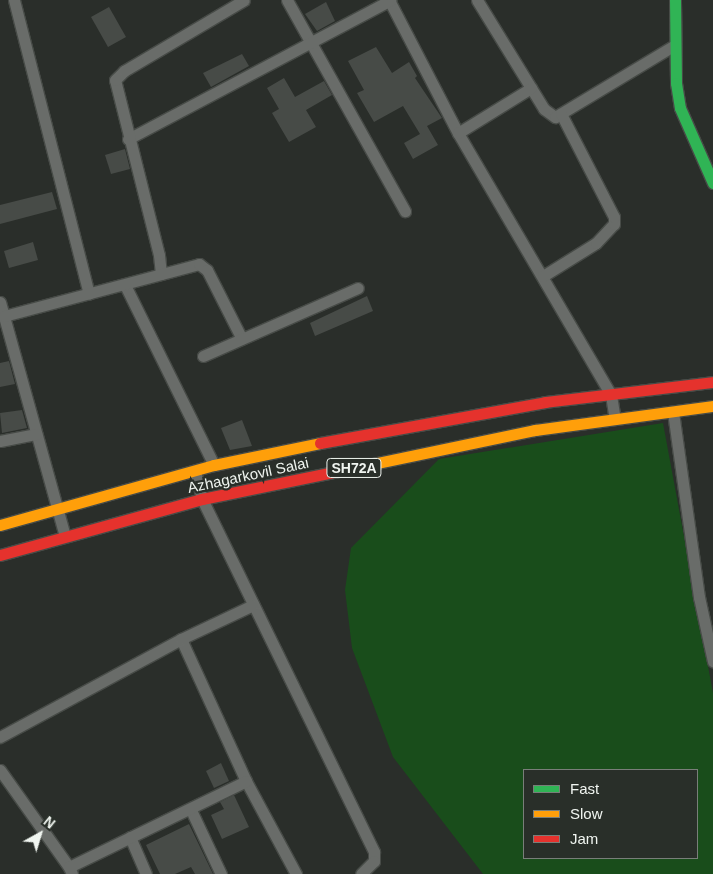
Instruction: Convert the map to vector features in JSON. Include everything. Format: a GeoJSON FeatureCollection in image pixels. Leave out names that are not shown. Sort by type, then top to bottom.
{"type":"FeatureCollection","features":[{"type":"Feature","properties":{"kind":"main road"},"geometry":{"type":"LineString","coordinates":[[675,0],[675,45],[680,108],[713,183]]}},
{"type":"Feature","properties":{"kind":"main road","name":"Azhagarkovil Salai"},"geometry":{"type":"LineString","coordinates":[[0,525],[214,465],[450,417],[545,402],[713,382]]}},
{"type":"Feature","properties":{"kind":"main road","name":"Azhagarkovil Salai"},"geometry":{"type":"LineString","coordinates":[[0,555],[202,499],[535,430],[713,406]]}},
{"type":"Feature","properties":{"kind":"street"},"geometry":{"type":"LineString","coordinates":[[14,0],[89,294]]}},
{"type":"Feature","properties":{"kind":"street"},"geometry":{"type":"LineString","coordinates":[[161,274],[159,255],[114,85],[119,74],[244,0]]}},
{"type":"Feature","properties":{"kind":"street"},"geometry":{"type":"LineString","coordinates":[[286,0],[313,43],[406,211]]}},
{"type":"Feature","properties":{"kind":"street"},"geometry":{"type":"LineString","coordinates":[[128,139],[313,43],[390,0],[458,133],[612,395],[615,419]]}},
{"type":"Feature","properties":{"kind":"street"},"geometry":{"type":"LineString","coordinates":[[477,0],[548,115],[555,117],[675,45]]}},
{"type":"Feature","properties":{"kind":"street"},"geometry":{"type":"LineString","coordinates":[[458,133],[531,88]]}},
{"type":"Feature","properties":{"kind":"street"},"geometry":{"type":"LineString","coordinates":[[543,276],[596,243],[614,224],[614,217],[561,114]]}},
{"type":"Feature","properties":{"kind":"street"},"geometry":{"type":"LineString","coordinates":[[4,316],[125,285],[195,264],[203,266],[242,339]]}},
{"type":"Feature","properties":{"kind":"street"},"geometry":{"type":"LineString","coordinates":[[125,285],[214,465]]}},
{"type":"Feature","properties":{"kind":"street"},"geometry":{"type":"LineString","coordinates":[[203,356],[358,288]]}},
{"type":"Feature","properties":{"kind":"street"},"geometry":{"type":"LineString","coordinates":[[0,302],[4,316],[5,339],[36,434],[56,508],[66,536]]}},
{"type":"Feature","properties":{"kind":"street"},"geometry":{"type":"LineString","coordinates":[[673,412],[699,597],[713,661]]}},
{"type":"Feature","properties":{"kind":"street"},"geometry":{"type":"LineString","coordinates":[[0,441],[36,434]]}},
{"type":"Feature","properties":{"kind":"street"},"geometry":{"type":"LineString","coordinates":[[195,471],[202,499],[374,852],[374,861],[361,874]]}},
{"type":"Feature","properties":{"kind":"street"},"geometry":{"type":"LineString","coordinates":[[0,736],[181,639],[253,605]]}},
{"type":"Feature","properties":{"kind":"street"},"geometry":{"type":"LineString","coordinates":[[181,639],[246,781],[296,874]]}},
{"type":"Feature","properties":{"kind":"street"},"geometry":{"type":"LineString","coordinates":[[0,770],[70,870],[130,836],[191,810],[246,781]]}},
{"type":"Feature","properties":{"kind":"street"},"geometry":{"type":"LineString","coordinates":[[191,810],[221,874]]}},
{"type":"Feature","properties":{"kind":"street"},"geometry":{"type":"LineString","coordinates":[[130,836],[146,874]]}},
{"type":"Feature","properties":{"kind":"shaded area"},"geometry":{"type":"Polygon","coordinates":[[[663,423],[713,693],[713,874],[483,874],[393,757],[352,648],[345,590],[351,548],[439,459],[663,423]]]}},
{"type":"Feature","properties":{"kind":"building"},"geometry":{"type":"Polygon","coordinates":[[[326,2],[335,21],[317,31],[305,14],[326,2]]]}},
{"type":"Feature","properties":{"kind":"building"},"geometry":{"type":"Polygon","coordinates":[[[109,7],[126,37],[108,47],[91,17],[109,7]]]}},
{"type":"Feature","properties":{"kind":"building"},"geometry":{"type":"Polygon","coordinates":[[[376,47],[392,73],[409,62],[417,76],[415,78],[442,118],[427,126],[438,145],[413,159],[404,143],[420,134],[403,106],[374,122],[357,93],[364,90],[348,61],[376,47]]]}},
{"type":"Feature","properties":{"kind":"building"},"geometry":{"type":"Polygon","coordinates":[[[242,54],[249,66],[211,87],[203,73],[242,54]]]}},
{"type":"Feature","properties":{"kind":"building"},"geometry":{"type":"Polygon","coordinates":[[[284,78],[295,97],[324,81],[332,95],[306,110],[316,127],[289,142],[272,113],[279,109],[267,88],[284,78]]]}},
{"type":"Feature","properties":{"kind":"building"},"geometry":{"type":"Polygon","coordinates":[[[125,149],[130,169],[111,174],[105,155],[125,149]]]}},
{"type":"Feature","properties":{"kind":"building"},"geometry":{"type":"Polygon","coordinates":[[[52,192],[57,209],[0,224],[0,205],[52,192]]]}},
{"type":"Feature","properties":{"kind":"building"},"geometry":{"type":"Polygon","coordinates":[[[33,242],[38,260],[9,268],[4,251],[33,242]]]}},
{"type":"Feature","properties":{"kind":"building"},"geometry":{"type":"Polygon","coordinates":[[[367,296],[373,311],[315,336],[310,323],[367,296]]]}},
{"type":"Feature","properties":{"kind":"building"},"geometry":{"type":"Polygon","coordinates":[[[9,361],[15,384],[0,387],[0,363],[9,361]]]}},
{"type":"Feature","properties":{"kind":"building"},"geometry":{"type":"Polygon","coordinates":[[[22,410],[27,428],[2,433],[0,413],[22,410]]]}},
{"type":"Feature","properties":{"kind":"building"},"geometry":{"type":"Polygon","coordinates":[[[242,420],[252,446],[230,450],[221,428],[242,420]]]}},
{"type":"Feature","properties":{"kind":"building"},"geometry":{"type":"Polygon","coordinates":[[[221,763],[229,781],[214,788],[206,771],[221,763]]]}},
{"type":"Feature","properties":{"kind":"building"},"geometry":{"type":"Polygon","coordinates":[[[234,795],[249,827],[222,839],[211,815],[224,809],[220,802],[234,795]]]}},
{"type":"Feature","properties":{"kind":"building"},"geometry":{"type":"Polygon","coordinates":[[[189,824],[213,874],[195,874],[191,867],[175,874],[160,874],[146,845],[189,824]]]}},
{"type":"Feature","properties":{"kind":"traffic: fast"},"geometry":{"type":"LineString","coordinates":[[675,0],[676,83],[680,108],[713,183]]}},
{"type":"Feature","properties":{"kind":"traffic: slow"},"geometry":{"type":"LineString","coordinates":[[339,471],[535,430],[713,406]]}},
{"type":"Feature","properties":{"kind":"traffic: slow"},"geometry":{"type":"LineString","coordinates":[[0,525],[214,465],[320,443]]}},
{"type":"Feature","properties":{"kind":"traffic: jam"},"geometry":{"type":"LineString","coordinates":[[320,443],[545,402],[713,382]]}},
{"type":"Feature","properties":{"kind":"traffic: jam"},"geometry":{"type":"LineString","coordinates":[[0,555],[202,499],[339,471]]}}]}
